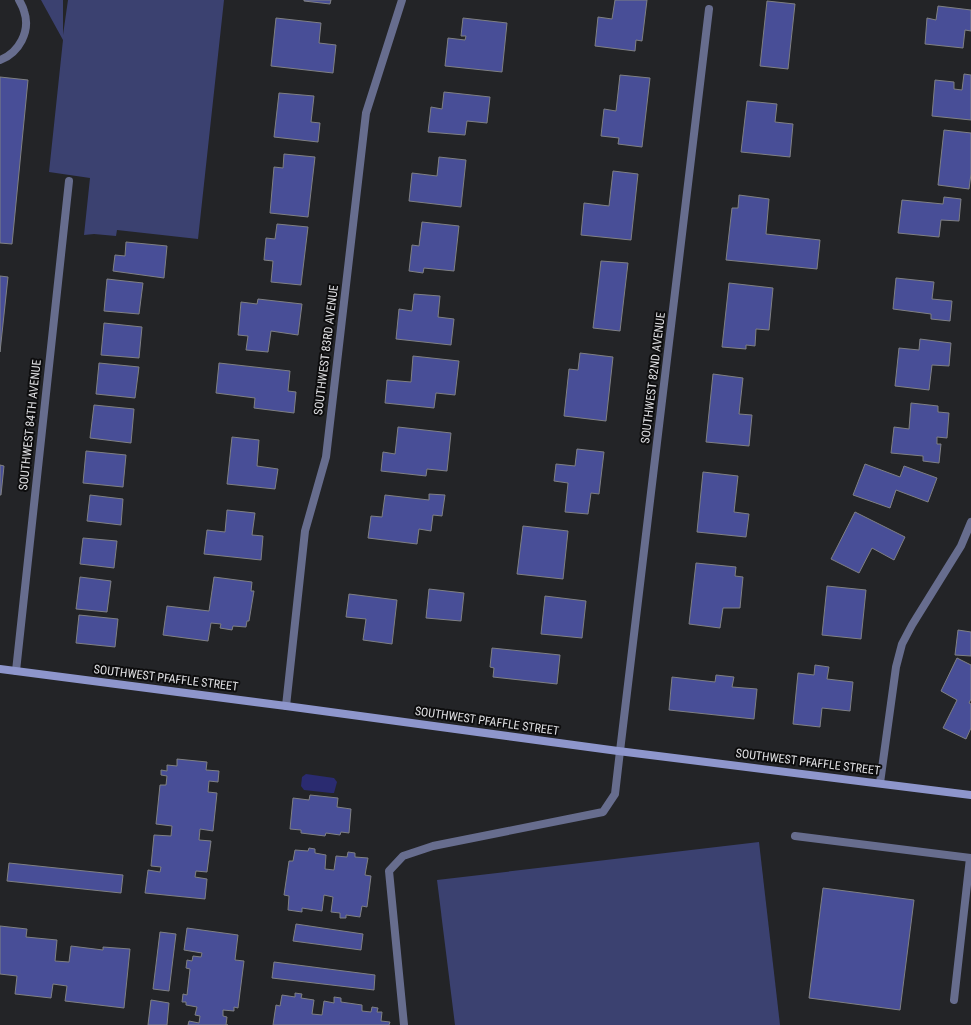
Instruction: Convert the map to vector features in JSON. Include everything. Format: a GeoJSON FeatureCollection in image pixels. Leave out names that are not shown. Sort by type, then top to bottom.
{"type":"FeatureCollection","features":[{"type":"Feature","properties":{"kind":"street"},"geometry":{"type":"LineString","coordinates":[[0,60],[17,49],[24,37],[26,24],[24,11],[19,0]]}},
{"type":"Feature","properties":{"kind":"street","name":"SOUTHWEST 83RD AVENUE"},"geometry":{"type":"LineString","coordinates":[[286,706],[305,531],[326,457],[366,113],[402,0]]}},
{"type":"Feature","properties":{"kind":"street","name":"SOUTHWEST 82ND AVENUE"},"geometry":{"type":"LineString","coordinates":[[404,1025],[389,871],[403,856],[433,846],[603,812],[615,794],[710,9]]}},
{"type":"Feature","properties":{"kind":"street","name":"SOUTHWEST 84TH AVENUE"},"geometry":{"type":"LineString","coordinates":[[16,671],[69,181]]}},
{"type":"Feature","properties":{"kind":"street"},"geometry":{"type":"LineString","coordinates":[[880,783],[896,667],[902,644],[912,625],[962,546],[971,522]]}},
{"type":"Feature","properties":{"kind":"street","name":"SOUTHWEST PFAFFLE STREET"},"geometry":{"type":"LineString","coordinates":[[0,669],[620,751],[971,794]]}},
{"type":"Feature","properties":{"kind":"street"},"geometry":{"type":"LineString","coordinates":[[795,836],[970,858],[954,1000]]}},
{"type":"Feature","properties":{"kind":"shaded area"},"geometry":{"type":"Polygon","coordinates":[[[41,0],[63,0],[63,35],[68,0],[224,0],[198,239],[117,230],[116,236],[94,234],[84,235],[90,178],[49,172],[63,40],[41,0]]]}},
{"type":"Feature","properties":{"kind":"shaded area"},"geometry":{"type":"Polygon","coordinates":[[[306,774],[334,778],[337,782],[334,793],[304,790],[301,786],[302,777],[306,774]]]}},
{"type":"Feature","properties":{"kind":"shaded area"},"geometry":{"type":"Polygon","coordinates":[[[759,842],[780,1025],[455,1025],[437,880],[759,842]]]}},
{"type":"Feature","properties":{"kind":"building"},"geometry":{"type":"Polygon","coordinates":[[[304,0],[331,0],[330,4],[304,0]]]}},
{"type":"Feature","properties":{"kind":"building"},"geometry":{"type":"Polygon","coordinates":[[[615,0],[647,0],[642,41],[636,40],[635,51],[595,46],[598,17],[612,19],[615,0]]]}},
{"type":"Feature","properties":{"kind":"building"},"geometry":{"type":"Polygon","coordinates":[[[767,1],[795,4],[788,69],[760,66],[767,1]]]}},
{"type":"Feature","properties":{"kind":"building"},"geometry":{"type":"Polygon","coordinates":[[[938,6],[971,10],[971,31],[965,30],[963,48],[925,44],[927,18],[936,20],[938,6]]]}},
{"type":"Feature","properties":{"kind":"building"},"geometry":{"type":"Polygon","coordinates":[[[276,18],[321,23],[319,43],[336,45],[333,73],[271,66],[276,18]]]}},
{"type":"Feature","properties":{"kind":"building"},"geometry":{"type":"Polygon","coordinates":[[[463,18],[507,23],[502,72],[445,66],[448,38],[465,40],[466,36],[461,36],[463,18]]]}},
{"type":"Feature","properties":{"kind":"building"},"geometry":{"type":"Polygon","coordinates":[[[964,74],[971,75],[971,120],[932,116],[935,80],[954,82],[954,89],[962,90],[964,74]]]}},
{"type":"Feature","properties":{"kind":"building"},"geometry":{"type":"Polygon","coordinates":[[[620,75],[650,78],[642,147],[618,144],[619,138],[601,136],[604,109],[616,111],[620,75]]]}},
{"type":"Feature","properties":{"kind":"building"},"geometry":{"type":"Polygon","coordinates":[[[0,77],[28,80],[12,244],[0,243],[0,77]]]}},
{"type":"Feature","properties":{"kind":"building"},"geometry":{"type":"Polygon","coordinates":[[[444,92],[490,97],[487,123],[467,121],[465,135],[428,132],[431,107],[442,109],[444,92]]]}},
{"type":"Feature","properties":{"kind":"building"},"geometry":{"type":"Polygon","coordinates":[[[279,93],[314,96],[311,122],[320,123],[318,142],[274,137],[279,93]]]}},
{"type":"Feature","properties":{"kind":"building"},"geometry":{"type":"Polygon","coordinates":[[[747,101],[777,104],[775,122],[793,124],[790,157],[741,152],[747,101]]]}},
{"type":"Feature","properties":{"kind":"building"},"geometry":{"type":"Polygon","coordinates":[[[944,130],[971,133],[971,174],[969,189],[938,185],[944,130]]]}},
{"type":"Feature","properties":{"kind":"building"},"geometry":{"type":"Polygon","coordinates":[[[284,154],[315,157],[308,217],[270,213],[274,167],[283,168],[284,154]]]}},
{"type":"Feature","properties":{"kind":"building"},"geometry":{"type":"Polygon","coordinates":[[[439,157],[466,160],[461,207],[409,201],[412,173],[437,176],[439,157]]]}},
{"type":"Feature","properties":{"kind":"building"},"geometry":{"type":"Polygon","coordinates":[[[613,171],[638,174],[631,240],[581,235],[584,203],[609,206],[613,171]]]}},
{"type":"Feature","properties":{"kind":"building"},"geometry":{"type":"Polygon","coordinates":[[[739,195],[769,199],[766,234],[820,240],[817,269],[726,260],[732,208],[738,208],[739,195]]]}},
{"type":"Feature","properties":{"kind":"building"},"geometry":{"type":"Polygon","coordinates":[[[944,197],[961,199],[959,221],[941,220],[939,237],[898,233],[902,200],[943,204],[944,197]]]}},
{"type":"Feature","properties":{"kind":"building"},"geometry":{"type":"Polygon","coordinates":[[[422,222],[459,226],[454,271],[424,268],[423,273],[409,271],[412,245],[419,246],[422,222]]]}},
{"type":"Feature","properties":{"kind":"building"},"geometry":{"type":"Polygon","coordinates":[[[277,224],[308,227],[301,285],[271,282],[273,261],[264,260],[266,238],[275,239],[277,224]]]}},
{"type":"Feature","properties":{"kind":"building"},"geometry":{"type":"Polygon","coordinates":[[[126,242],[167,246],[164,278],[113,271],[115,255],[125,256],[126,242]]]}},
{"type":"Feature","properties":{"kind":"building"},"geometry":{"type":"Polygon","coordinates":[[[601,261],[628,263],[620,331],[593,328],[601,261]]]}},
{"type":"Feature","properties":{"kind":"building"},"geometry":{"type":"Polygon","coordinates":[[[0,276],[8,277],[0,352],[0,276]]]}},
{"type":"Feature","properties":{"kind":"building"},"geometry":{"type":"Polygon","coordinates":[[[896,278],[934,282],[932,299],[952,301],[950,321],[931,319],[931,314],[893,309],[896,278]]]}},
{"type":"Feature","properties":{"kind":"building"},"geometry":{"type":"Polygon","coordinates":[[[107,279],[143,283],[139,314],[104,311],[107,279]]]}},
{"type":"Feature","properties":{"kind":"building"},"geometry":{"type":"Polygon","coordinates":[[[729,283],[773,288],[769,330],[756,329],[755,346],[746,345],[746,349],[722,347],[729,283]]]}},
{"type":"Feature","properties":{"kind":"building"},"geometry":{"type":"Polygon","coordinates":[[[414,294],[440,296],[438,317],[454,319],[451,345],[396,339],[399,309],[412,311],[414,294]]]}},
{"type":"Feature","properties":{"kind":"building"},"geometry":{"type":"Polygon","coordinates":[[[258,299],[302,304],[298,335],[271,331],[268,352],[246,350],[248,336],[238,335],[241,302],[257,304],[258,299]]]}},
{"type":"Feature","properties":{"kind":"building"},"geometry":{"type":"Polygon","coordinates":[[[104,323],[142,327],[139,358],[101,355],[104,323]]]}},
{"type":"Feature","properties":{"kind":"building"},"geometry":{"type":"Polygon","coordinates":[[[920,339],[951,343],[949,366],[932,365],[929,390],[895,386],[899,348],[919,350],[920,339]]]}},
{"type":"Feature","properties":{"kind":"building"},"geometry":{"type":"Polygon","coordinates":[[[580,353],[613,357],[606,421],[564,416],[569,369],[578,370],[580,353]]]}},
{"type":"Feature","properties":{"kind":"building"},"geometry":{"type":"Polygon","coordinates":[[[413,356],[459,361],[455,395],[436,393],[434,408],[385,403],[387,380],[411,382],[413,356]]]}},
{"type":"Feature","properties":{"kind":"building"},"geometry":{"type":"Polygon","coordinates":[[[99,363],[139,367],[135,398],[96,394],[99,363]]]}},
{"type":"Feature","properties":{"kind":"building"},"geometry":{"type":"Polygon","coordinates":[[[219,363],[290,371],[288,391],[296,392],[294,413],[254,408],[255,398],[216,393],[219,363]]]}},
{"type":"Feature","properties":{"kind":"building"},"geometry":{"type":"Polygon","coordinates":[[[713,374],[743,378],[739,414],[752,415],[749,446],[706,442],[713,374]]]}},
{"type":"Feature","properties":{"kind":"building"},"geometry":{"type":"Polygon","coordinates":[[[911,403],[938,406],[938,412],[949,413],[947,438],[937,437],[937,444],[941,444],[939,463],[923,461],[923,456],[891,453],[894,427],[909,429],[911,403]]]}},
{"type":"Feature","properties":{"kind":"building"},"geometry":{"type":"Polygon","coordinates":[[[94,405],[134,409],[131,443],[90,438],[94,405]]]}},
{"type":"Feature","properties":{"kind":"building"},"geometry":{"type":"Polygon","coordinates":[[[398,427],[451,433],[447,471],[427,469],[426,476],[381,471],[383,452],[395,454],[398,427]]]}},
{"type":"Feature","properties":{"kind":"building"},"geometry":{"type":"Polygon","coordinates":[[[232,437],[259,440],[257,466],[278,469],[275,489],[227,484],[232,437]]]}},
{"type":"Feature","properties":{"kind":"building"},"geometry":{"type":"Polygon","coordinates":[[[577,449],[604,452],[599,494],[591,493],[588,514],[565,512],[568,483],[554,481],[556,464],[575,466],[577,449]]]}},
{"type":"Feature","properties":{"kind":"building"},"geometry":{"type":"Polygon","coordinates":[[[86,451],[126,455],[123,487],[83,483],[86,451]]]}},
{"type":"Feature","properties":{"kind":"building"},"geometry":{"type":"Polygon","coordinates":[[[865,464],[900,477],[904,466],[937,478],[928,502],[896,490],[890,508],[853,495],[865,464]]]}},
{"type":"Feature","properties":{"kind":"building"},"geometry":{"type":"Polygon","coordinates":[[[0,465],[4,466],[1,495],[0,495],[0,465]]]}},
{"type":"Feature","properties":{"kind":"building"},"geometry":{"type":"Polygon","coordinates":[[[703,472],[738,476],[734,512],[749,514],[746,537],[697,532],[703,472]]]}},
{"type":"Feature","properties":{"kind":"building"},"geometry":{"type":"Polygon","coordinates":[[[429,494],[445,495],[442,516],[433,515],[431,531],[419,529],[417,544],[368,538],[371,516],[382,517],[385,495],[429,500],[429,494]]]}},
{"type":"Feature","properties":{"kind":"building"},"geometry":{"type":"Polygon","coordinates":[[[90,495],[123,499],[121,525],[87,521],[90,495]]]}},
{"type":"Feature","properties":{"kind":"building"},"geometry":{"type":"Polygon","coordinates":[[[227,510],[255,513],[252,535],[263,536],[261,560],[204,554],[207,530],[225,532],[227,510]]]}},
{"type":"Feature","properties":{"kind":"building"},"geometry":{"type":"Polygon","coordinates":[[[855,512],[905,537],[894,560],[872,548],[859,573],[831,559],[855,512]]]}},
{"type":"Feature","properties":{"kind":"building"},"geometry":{"type":"Polygon","coordinates":[[[523,526],[568,531],[563,579],[517,574],[523,526]]]}},
{"type":"Feature","properties":{"kind":"building"},"geometry":{"type":"Polygon","coordinates":[[[83,538],[117,541],[114,568],[80,564],[83,538]]]}},
{"type":"Feature","properties":{"kind":"building"},"geometry":{"type":"Polygon","coordinates":[[[696,563],[736,567],[735,576],[743,577],[740,608],[723,608],[720,628],[689,624],[696,563]]]}},
{"type":"Feature","properties":{"kind":"building"},"geometry":{"type":"Polygon","coordinates":[[[80,577],[111,581],[107,612],[76,609],[80,577]]]}},
{"type":"Feature","properties":{"kind":"building"},"geometry":{"type":"Polygon","coordinates":[[[214,577],[252,582],[251,591],[254,591],[249,621],[247,621],[246,627],[233,626],[232,630],[220,628],[221,624],[211,623],[208,641],[163,635],[167,606],[209,611],[214,577]]]}},
{"type":"Feature","properties":{"kind":"building"},"geometry":{"type":"Polygon","coordinates":[[[827,586],[866,590],[861,639],[822,635],[827,586]]]}},
{"type":"Feature","properties":{"kind":"building"},"geometry":{"type":"Polygon","coordinates":[[[429,589],[464,593],[461,621],[426,618],[429,589]]]}},
{"type":"Feature","properties":{"kind":"building"},"geometry":{"type":"Polygon","coordinates":[[[349,594],[397,600],[392,644],[363,640],[366,619],[346,617],[349,594]]]}},
{"type":"Feature","properties":{"kind":"building"},"geometry":{"type":"Polygon","coordinates":[[[545,596],[586,601],[582,638],[541,634],[545,596]]]}},
{"type":"Feature","properties":{"kind":"building"},"geometry":{"type":"Polygon","coordinates":[[[79,615],[118,619],[115,647],[76,643],[79,615]]]}},
{"type":"Feature","properties":{"kind":"building"},"geometry":{"type":"Polygon","coordinates":[[[958,630],[971,632],[971,656],[955,655],[958,630]]]}},
{"type":"Feature","properties":{"kind":"building"},"geometry":{"type":"Polygon","coordinates":[[[492,648],[560,655],[557,684],[493,677],[494,668],[490,667],[492,648]]]}},
{"type":"Feature","properties":{"kind":"building"},"geometry":{"type":"Polygon","coordinates":[[[957,658],[971,665],[971,699],[969,703],[971,704],[971,728],[966,739],[943,728],[957,700],[941,691],[957,658]]]}},
{"type":"Feature","properties":{"kind":"building"},"geometry":{"type":"Polygon","coordinates":[[[815,665],[829,667],[827,679],[853,682],[850,711],[822,708],[820,727],[793,724],[798,673],[814,675],[815,665]]]}},
{"type":"Feature","properties":{"kind":"building"},"geometry":{"type":"Polygon","coordinates":[[[716,675],[734,677],[732,687],[757,689],[754,719],[669,710],[672,677],[715,682],[716,675]]]}},
{"type":"Feature","properties":{"kind":"building"},"geometry":{"type":"Polygon","coordinates":[[[177,759],[207,762],[206,770],[219,771],[218,782],[209,781],[208,792],[217,793],[213,831],[200,829],[199,840],[211,841],[207,872],[196,871],[195,877],[207,879],[205,899],[145,893],[148,870],[160,872],[161,867],[151,866],[154,835],[171,836],[172,826],[156,824],[160,785],[166,785],[167,776],[161,775],[161,770],[167,771],[167,765],[177,766],[177,759]]]}},
{"type":"Feature","properties":{"kind":"building"},"geometry":{"type":"Polygon","coordinates":[[[310,795],[338,798],[337,807],[351,809],[349,833],[341,832],[340,835],[326,833],[325,836],[301,833],[301,830],[290,829],[293,798],[309,800],[310,795]]]}},
{"type":"Feature","properties":{"kind":"building"},"geometry":{"type":"Polygon","coordinates":[[[309,848],[315,849],[315,853],[326,855],[325,869],[334,870],[336,856],[347,857],[348,852],[355,853],[355,857],[368,858],[365,875],[371,876],[367,907],[362,906],[360,917],[346,915],[346,918],[340,918],[340,913],[331,912],[333,897],[324,895],[322,911],[302,908],[302,912],[288,910],[289,896],[284,895],[289,861],[293,861],[295,850],[308,851],[309,848]]]}},
{"type":"Feature","properties":{"kind":"building"},"geometry":{"type":"Polygon","coordinates":[[[9,863],[123,875],[121,893],[7,881],[9,863]]]}},
{"type":"Feature","properties":{"kind":"building"},"geometry":{"type":"Polygon","coordinates":[[[823,888],[914,900],[900,1010],[809,998],[823,888]]]}},
{"type":"Feature","properties":{"kind":"building"},"geometry":{"type":"Polygon","coordinates":[[[296,924],[363,934],[361,950],[293,941],[296,924]]]}},
{"type":"Feature","properties":{"kind":"building"},"geometry":{"type":"Polygon","coordinates":[[[0,926],[27,929],[26,937],[57,940],[55,961],[69,962],[71,946],[103,950],[103,947],[130,949],[124,1008],[65,1001],[67,986],[53,984],[51,998],[15,994],[17,976],[0,974],[0,926]]]}},
{"type":"Feature","properties":{"kind":"building"},"geometry":{"type":"Polygon","coordinates":[[[187,928],[238,935],[235,960],[244,961],[238,1008],[234,1007],[234,1011],[223,1010],[223,1016],[227,1017],[226,1025],[188,1025],[189,1021],[199,1023],[200,1016],[195,1015],[197,1007],[186,1005],[186,1002],[182,1002],[183,994],[187,995],[190,969],[186,968],[187,960],[192,961],[193,956],[201,957],[202,953],[184,950],[187,928]]]}},
{"type":"Feature","properties":{"kind":"building"},"geometry":{"type":"Polygon","coordinates":[[[160,932],[176,934],[169,991],[153,989],[160,932]]]}},
{"type":"Feature","properties":{"kind":"building"},"geometry":{"type":"Polygon","coordinates":[[[274,962],[375,975],[374,990],[272,978],[274,962]]]}},
{"type":"Feature","properties":{"kind":"building"},"geometry":{"type":"Polygon","coordinates":[[[295,993],[302,994],[301,998],[314,1000],[312,1014],[322,1015],[324,1001],[334,1003],[334,997],[341,998],[341,1002],[362,1005],[362,1011],[371,1012],[372,1007],[378,1008],[377,1012],[382,1012],[381,1021],[390,1022],[389,1025],[273,1025],[276,1005],[280,1006],[282,995],[295,997],[295,993]]]}},
{"type":"Feature","properties":{"kind":"building"},"geometry":{"type":"Polygon","coordinates":[[[151,1000],[169,1003],[167,1025],[148,1025],[151,1000]]]}}]}
